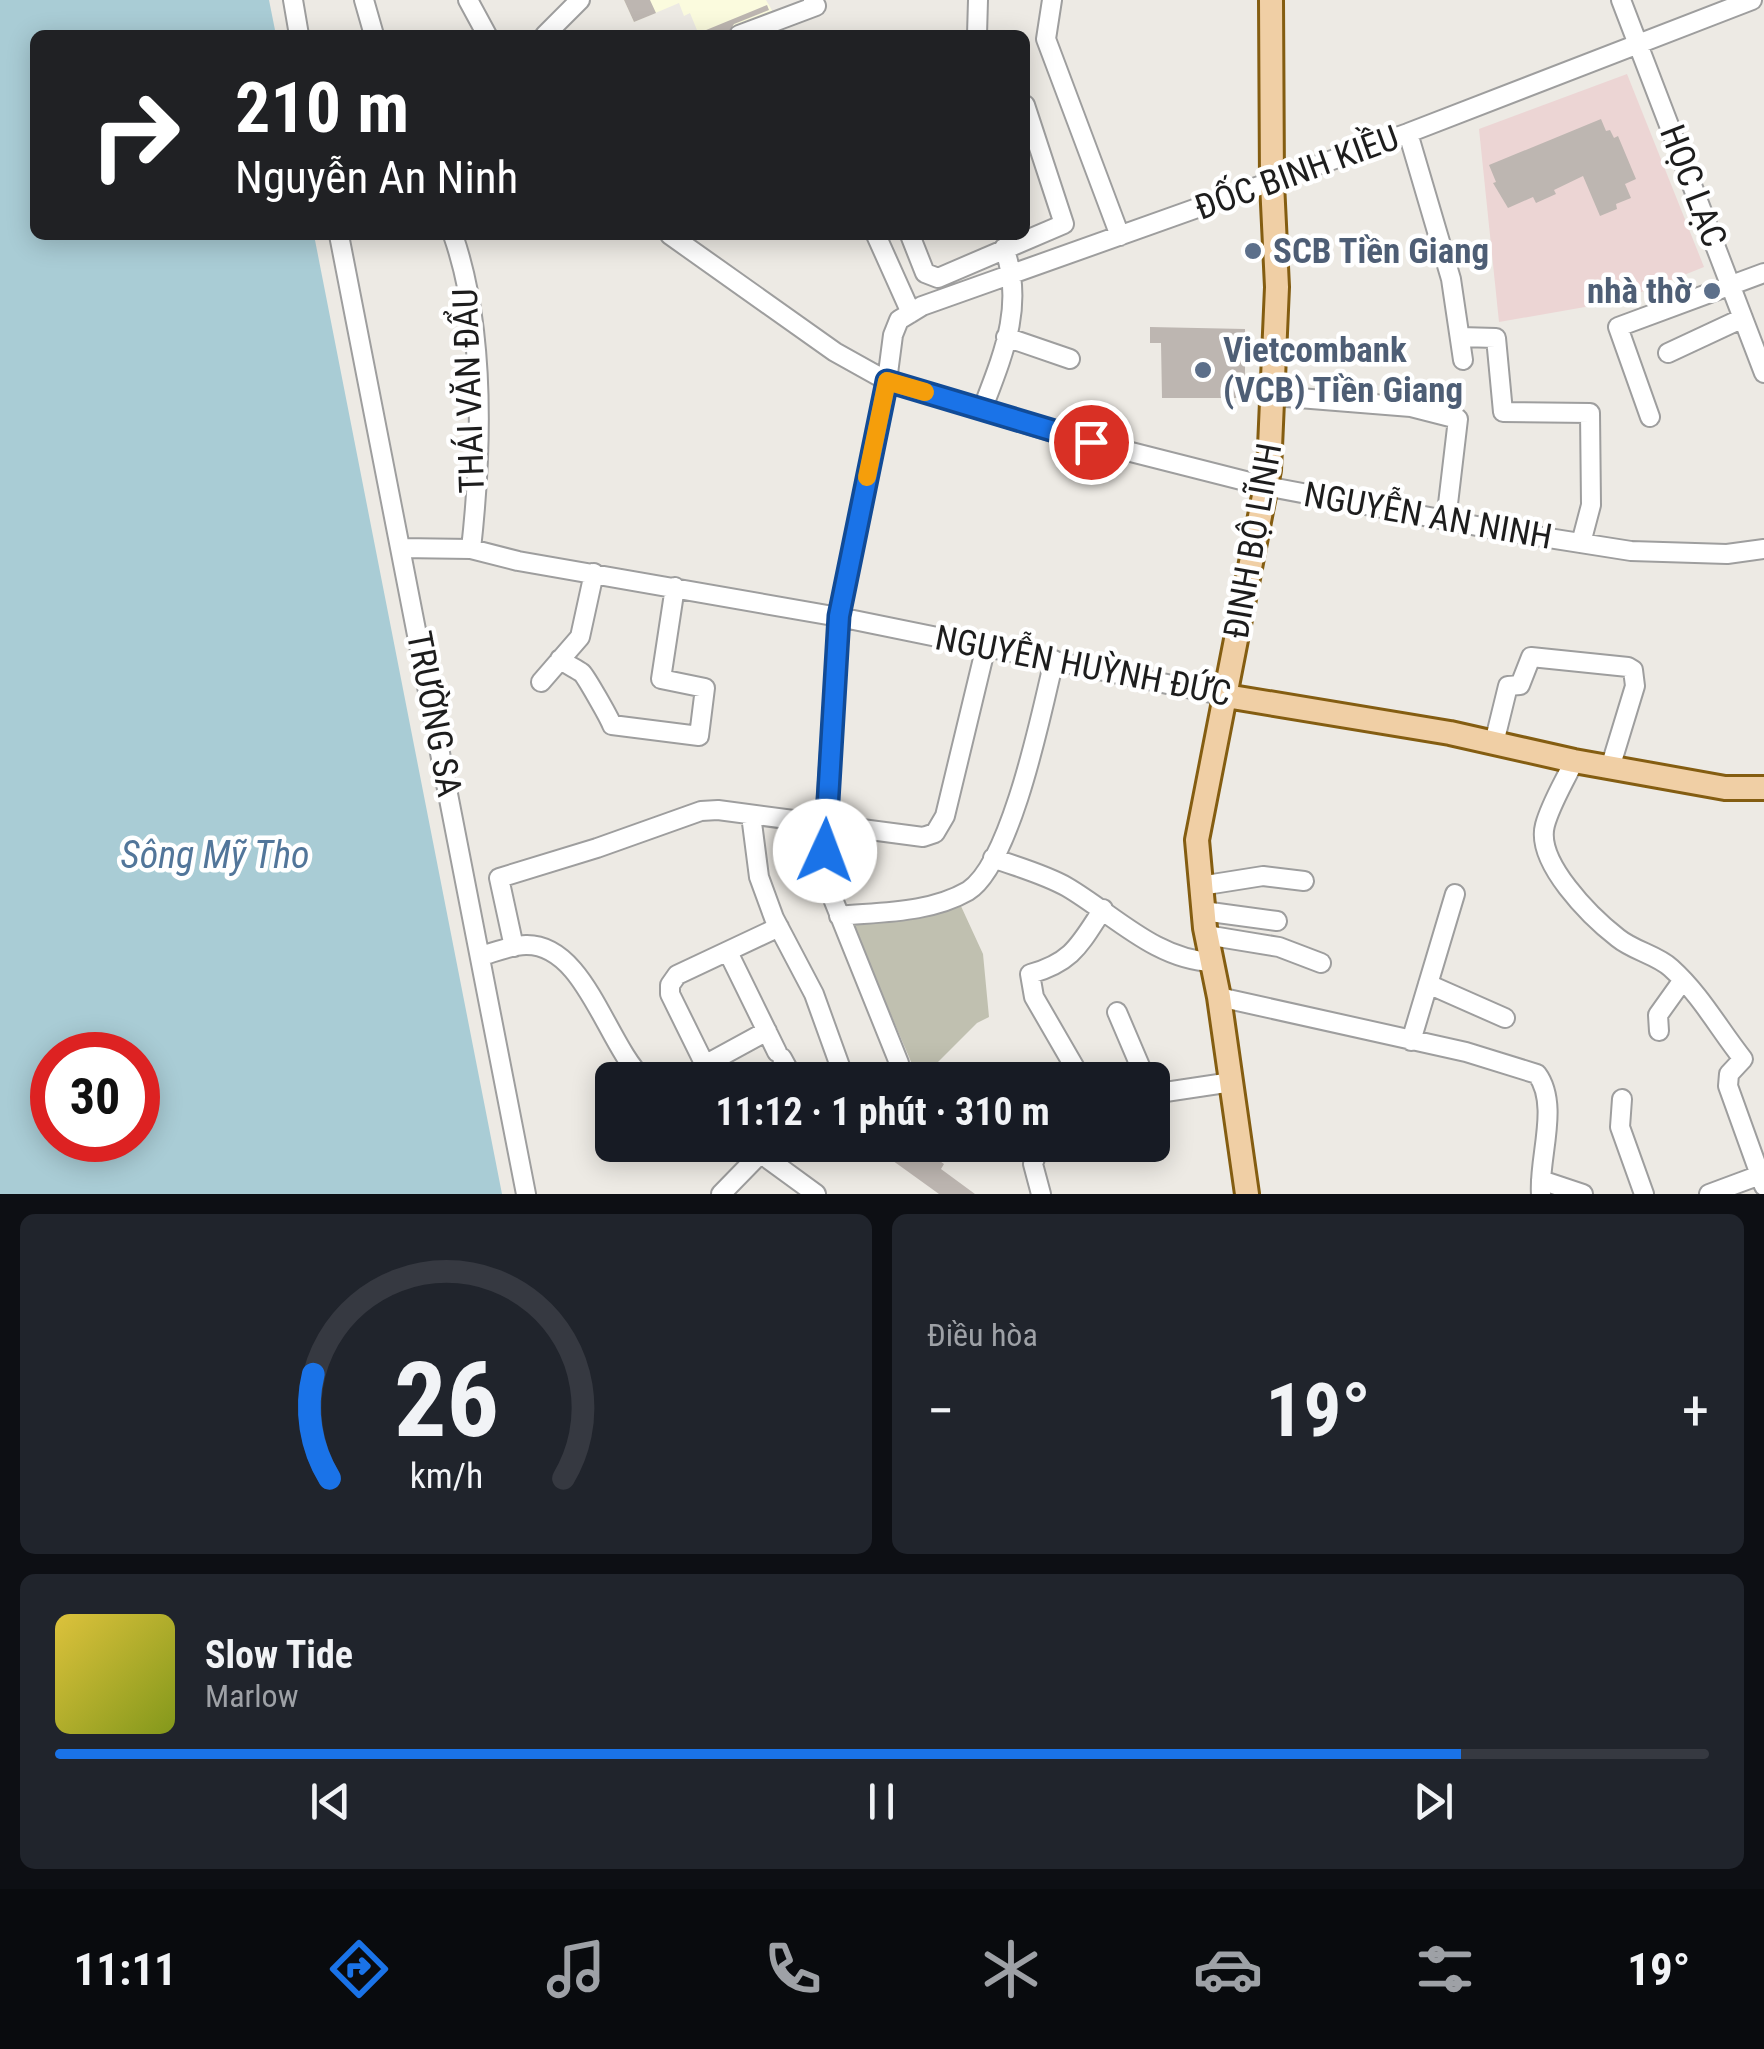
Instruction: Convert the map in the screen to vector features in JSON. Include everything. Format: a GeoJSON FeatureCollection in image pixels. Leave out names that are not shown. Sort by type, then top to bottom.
{"type":"FeatureCollection","features":[{"type":"Feature","properties":{"kind":"main road","name":"ĐINH BỘ LĨNH"},"geometry":{"type":"LineString","coordinates":[[1247,1194],[1220,997],[1205,923],[1198,840],[1201,807],[1265,486],[1274,396],[1278,287],[1272,182],[1271,0]]}},
{"type":"Feature","properties":{"kind":"main road","name":"NGUYỄN HUỲNH ĐỨC"},"geometry":{"type":"LineString","coordinates":[[1226,696],[1725,788],[1764,788]]}},
{"type":"Feature","properties":{"kind":"street"},"geometry":{"type":"LineString","coordinates":[[292,0],[298,30]]}},
{"type":"Feature","properties":{"kind":"street"},"geometry":{"type":"LineString","coordinates":[[364,0],[373,30]]}},
{"type":"Feature","properties":{"kind":"street"},"geometry":{"type":"LineString","coordinates":[[468,0],[484,30]]}},
{"type":"Feature","properties":{"kind":"street"},"geometry":{"type":"LineString","coordinates":[[550,30],[580,0]]}},
{"type":"Feature","properties":{"kind":"street"},"geometry":{"type":"LineString","coordinates":[[753,30],[816,6],[813,0]]}},
{"type":"Feature","properties":{"kind":"street"},"geometry":{"type":"LineString","coordinates":[[977,30],[978,0]]}},
{"type":"Feature","properties":{"kind":"street"},"geometry":{"type":"LineString","coordinates":[[1052,0],[1046,39],[1120,236]]}},
{"type":"Feature","properties":{"kind":"street","name":"HỌC LẠC"},"geometry":{"type":"LineString","coordinates":[[1621,0],[1764,372]]}},
{"type":"Feature","properties":{"kind":"street","name":"ĐỐC BINH KIỀU"},"geometry":{"type":"LineString","coordinates":[[911,313],[1408,133],[1752,0]]}},
{"type":"Feature","properties":{"kind":"street"},"geometry":{"type":"LineString","coordinates":[[1030,120],[1064,224],[1030,238]]}},
{"type":"Feature","properties":{"kind":"street"},"geometry":{"type":"LineString","coordinates":[[1408,133],[1451,279],[1464,360]]}},
{"type":"Feature","properties":{"kind":"street"},"geometry":{"type":"LineString","coordinates":[[1057,228],[1066,255]]}},
{"type":"Feature","properties":{"kind":"street","name":"TRƯỜNG SA"},"geometry":{"type":"LineString","coordinates":[[340,240],[526,1194]]}},
{"type":"Feature","properties":{"kind":"street","name":"THÁI VĂN ĐẨU"},"geometry":{"type":"LineString","coordinates":[[455,240],[472,309],[478,466],[471,549]]}},
{"type":"Feature","properties":{"kind":"street","name":"NGUYỄN AN NINH"},"geometry":{"type":"LineString","coordinates":[[677,240],[835,352],[887,381],[1056,433],[1265,486],[1582,544],[1682,554],[1764,549]]}},
{"type":"Feature","properties":{"kind":"street"},"geometry":{"type":"LineString","coordinates":[[878,240],[911,313],[900,320],[893,335],[839,616],[825,825],[826,868],[838,916],[898,1062]]}},
{"type":"Feature","properties":{"kind":"street"},"geometry":{"type":"LineString","coordinates":[[912,240],[925,273],[938,278],[1025,240]]}},
{"type":"Feature","properties":{"kind":"street"},"geometry":{"type":"LineString","coordinates":[[982,410],[1015,299],[1013,273],[1004,248]]}},
{"type":"Feature","properties":{"kind":"street"},"geometry":{"type":"LineString","coordinates":[[1650,417],[1618,327],[1764,273]]}},
{"type":"Feature","properties":{"kind":"street"},"geometry":{"type":"LineString","coordinates":[[1668,353],[1743,318]]}},
{"type":"Feature","properties":{"kind":"street"},"geometry":{"type":"LineString","coordinates":[[1006,337],[1070,358]]}},
{"type":"Feature","properties":{"kind":"street"},"geometry":{"type":"LineString","coordinates":[[1460,338],[1496,338],[1503,412],[1590,413],[1591,505],[1582,544]]}},
{"type":"Feature","properties":{"kind":"street"},"geometry":{"type":"LineString","coordinates":[[1274,396],[1411,407],[1458,419],[1446,520]]}},
{"type":"Feature","properties":{"kind":"street","name":"NGUYỄN HUỲNH ĐỨC"},"geometry":{"type":"LineString","coordinates":[[401,548],[471,549],[518,561],[839,616],[1226,696]]}},
{"type":"Feature","properties":{"kind":"street"},"geometry":{"type":"LineString","coordinates":[[541,682],[580,637],[594,573]]}},
{"type":"Feature","properties":{"kind":"street"},"geometry":{"type":"LineString","coordinates":[[560,659],[586,676],[612,725],[699,736],[705,688],[661,679],[675,587]]}},
{"type":"Feature","properties":{"kind":"street"},"geometry":{"type":"LineString","coordinates":[[514,947],[499,878],[701,811],[922,837],[935,833],[945,816],[986,646]]}},
{"type":"Feature","properties":{"kind":"street"},"geometry":{"type":"LineString","coordinates":[[1494,743],[1508,686],[1520,686],[1531,657],[1628,668],[1634,670],[1635,686],[1610,768]]}},
{"type":"Feature","properties":{"kind":"street"},"geometry":{"type":"LineString","coordinates":[[838,916],[924,907],[976,885],[993,858],[1029,764],[1054,660]]}},
{"type":"Feature","properties":{"kind":"street"},"geometry":{"type":"LineString","coordinates":[[1574,761],[1544,827],[1548,855],[1563,882],[1618,938],[1667,964],[1703,1001],[1744,1060]]}},
{"type":"Feature","properties":{"kind":"street"},"geometry":{"type":"LineString","coordinates":[[751,815],[759,877],[779,927],[814,994],[839,1062]]}},
{"type":"Feature","properties":{"kind":"street"},"geometry":{"type":"LineString","coordinates":[[993,858],[1062,884],[1180,958],[1212,962]]}},
{"type":"Feature","properties":{"kind":"street"},"geometry":{"type":"LineString","coordinates":[[1200,886],[1263,876],[1304,881]]}},
{"type":"Feature","properties":{"kind":"street"},"geometry":{"type":"LineString","coordinates":[[1411,1041],[1455,894]]}},
{"type":"Feature","properties":{"kind":"street"},"geometry":{"type":"LineString","coordinates":[[1071,1062],[1034,998],[1030,974],[1053,967],[1072,955],[1103,909]]}},
{"type":"Feature","properties":{"kind":"street"},"geometry":{"type":"LineString","coordinates":[[1205,923],[1277,920]]}},
{"type":"Feature","properties":{"kind":"street"},"geometry":{"type":"LineString","coordinates":[[1205,923],[1321,963]]}},
{"type":"Feature","properties":{"kind":"street"},"geometry":{"type":"LineString","coordinates":[[767,1031],[707,1063],[698,1054],[670,994],[670,985],[677,974],[779,927]]}},
{"type":"Feature","properties":{"kind":"street"},"geometry":{"type":"LineString","coordinates":[[481,956],[524,944],[544,947],[563,959],[584,982],[626,1062]]}},
{"type":"Feature","properties":{"kind":"street"},"geometry":{"type":"LineString","coordinates":[[728,952],[783,1062]]}},
{"type":"Feature","properties":{"kind":"street"},"geometry":{"type":"LineString","coordinates":[[1658,1032],[1658,1015],[1683,980]]}},
{"type":"Feature","properties":{"kind":"street"},"geometry":{"type":"LineString","coordinates":[[1428,984],[1505,1018]]}},
{"type":"Feature","properties":{"kind":"street"},"geometry":{"type":"LineString","coordinates":[[1220,997],[1466,1052],[1537,1074],[1542,1081],[1548,1128],[1541,1187],[1583,1194]]}},
{"type":"Feature","properties":{"kind":"street"},"geometry":{"type":"LineString","coordinates":[[1117,1012],[1138,1062]]}},
{"type":"Feature","properties":{"kind":"street"},"geometry":{"type":"LineString","coordinates":[[1709,1194],[1762,1180],[1728,1086],[1729,1074],[1744,1060],[1764,1053]]}},
{"type":"Feature","properties":{"kind":"street"},"geometry":{"type":"LineString","coordinates":[[1170,1091],[1232,1082]]}},
{"type":"Feature","properties":{"kind":"street"},"geometry":{"type":"LineString","coordinates":[[1622,1099],[1620,1127],[1644,1194]]}},
{"type":"Feature","properties":{"kind":"street"},"geometry":{"type":"LineString","coordinates":[[721,1194],[751,1162]]}},
{"type":"Feature","properties":{"kind":"street"},"geometry":{"type":"LineString","coordinates":[[774,1162],[816,1194]]}},
{"type":"Feature","properties":{"kind":"street"},"geometry":{"type":"LineString","coordinates":[[1034,1162],[1041,1194]]}},
{"type":"Feature","properties":{"kind":"shaded area"},"geometry":{"type":"Polygon","coordinates":[[[624,0],[766,0],[781,26],[772,30],[697,30],[690,13],[684,16],[679,3],[634,22],[624,0]]]}},
{"type":"Feature","properties":{"kind":"shaded area"},"geometry":{"type":"Polygon","coordinates":[[[1627,74],[1704,267],[1619,301],[1499,322],[1479,129],[1627,74]]]}},
{"type":"Feature","properties":{"kind":"shaded area"},"geometry":{"type":"Polygon","coordinates":[[[960,904],[983,954],[989,1017],[977,1023],[938,1062],[911,1062],[852,924],[960,904]]]}},
{"type":"Feature","properties":{"kind":"water","name":"Sông Mỹ Tho"},"geometry":{"type":"Polygon","coordinates":[[[0,0],[269,0],[275,30],[30,30],[30,240],[315,240],[502,1194],[0,1194],[0,0]]]}},
{"type":"Feature","properties":{"kind":"building"},"geometry":{"type":"Polygon","coordinates":[[[624,0],[650,0],[656,13],[634,22],[624,0]]]}},
{"type":"Feature","properties":{"kind":"building"},"geometry":{"type":"Polygon","coordinates":[[[767,5],[769,10],[734,24],[730,30],[706,30],[767,5]]]}},
{"type":"Feature","properties":{"kind":"building"},"geometry":{"type":"Polygon","coordinates":[[[1601,119],[1606,131],[1610,130],[1614,138],[1618,136],[1636,179],[1625,184],[1631,198],[1600,216],[1583,176],[1536,203],[1533,197],[1508,208],[1493,183],[1496,182],[1489,165],[1601,119]]]}},
{"type":"Feature","properties":{"kind":"building","name":"Vietcombank (VCB) Tiền Giang"},"geometry":{"type":"Polygon","coordinates":[[[1150,327],[1245,329],[1245,398],[1162,398],[1161,343],[1150,343],[1150,327]]]}},
{"type":"Feature","properties":{"kind":"building"},"geometry":{"type":"Polygon","coordinates":[[[895,1162],[941,1162],[941,1169],[975,1194],[939,1194],[895,1162]]]}},
{"type":"Feature","properties":{"kind":"slow traffic"},"geometry":{"type":"LineString","coordinates":[[867,477],[887,381],[925,392]]}},
{"type":"Feature","properties":{"kind":"place","name":"SCB Tiền Giang"},"geometry":{"type":"Point","coordinates":[1253,251]}},
{"type":"Feature","properties":{"kind":"place","name":"nhà thờ"},"geometry":{"type":"Point","coordinates":[1712,291]}},
{"type":"Feature","properties":{"kind":"place","name":"Vietcombank (VCB) Tiền Giang"},"geometry":{"type":"Point","coordinates":[1203,370]}},
{"type":"Feature","properties":{"kind":"route"},"geometry":{"type":"LineString","coordinates":[[825,851],[839,616],[887,381],[1091,442]]}}]}
